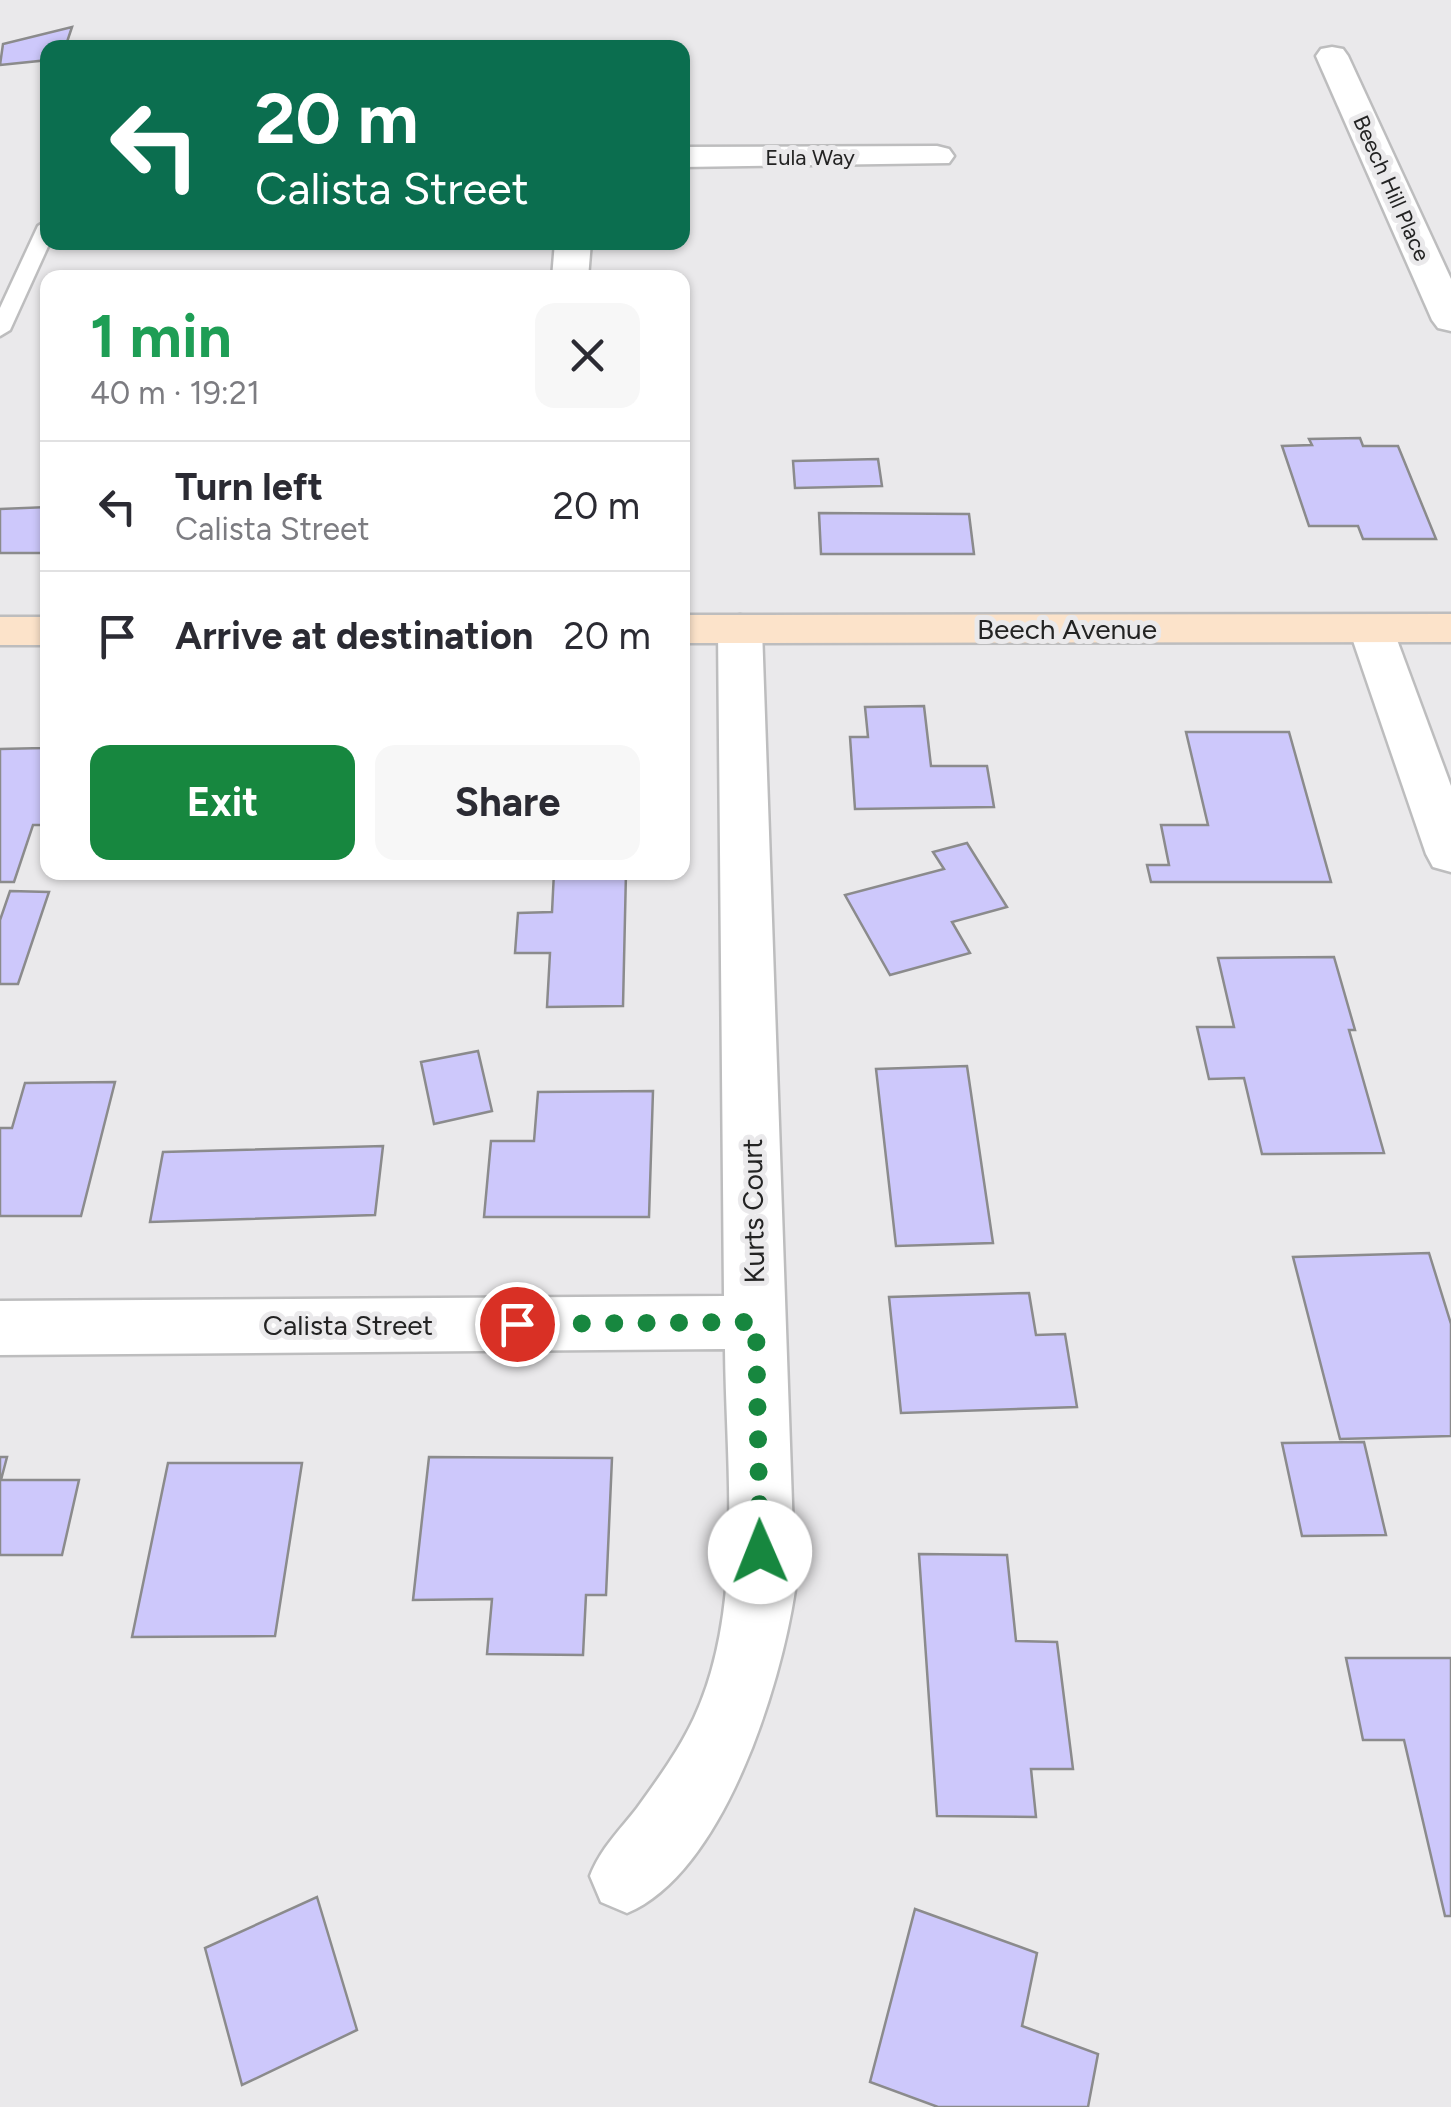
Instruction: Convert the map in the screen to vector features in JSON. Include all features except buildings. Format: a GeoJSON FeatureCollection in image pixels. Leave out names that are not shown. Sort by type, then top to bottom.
{"type":"FeatureCollection","features":[{"type":"Feature","properties":{"kind":"street","name":"Beech Hill Place"},"geometry":{"type":"LineString","coordinates":[[1332,56],[1451,320]]}},
{"type":"Feature","properties":{"kind":"street","name":"Eula Way"},"geometry":{"type":"LineString","coordinates":[[690,157],[937,156]]}},
{"type":"Feature","properties":{"kind":"street"},"geometry":{"type":"LineString","coordinates":[[1372,628],[1451,854]]}},
{"type":"Feature","properties":{"kind":"street","name":"Beech Avenue"},"geometry":{"type":"LineString","coordinates":[[711,629],[1451,628]]}},
{"type":"Feature","properties":{"kind":"street","name":"Kurts Court"},"geometry":{"type":"LineString","coordinates":[[627,1876],[666,1834],[698,1787],[730,1722],[755,1640],[760,1590],[756,1322],[711,629]]}},
{"type":"Feature","properties":{"kind":"street"},"geometry":{"type":"LineString","coordinates":[[0,631],[40,631]]}},
{"type":"Feature","properties":{"kind":"street","name":"Calista Street"},"geometry":{"type":"LineString","coordinates":[[0,1328],[756,1322]]}},
{"type":"Feature","properties":{"kind":"lane"},"geometry":{"type":"LineString","coordinates":[[0,330],[40,243]]}},
{"type":"Feature","properties":{"kind":"route"},"geometry":{"type":"LineString","coordinates":[[517,1324],[756,1322],[760,1552]]}}]}
